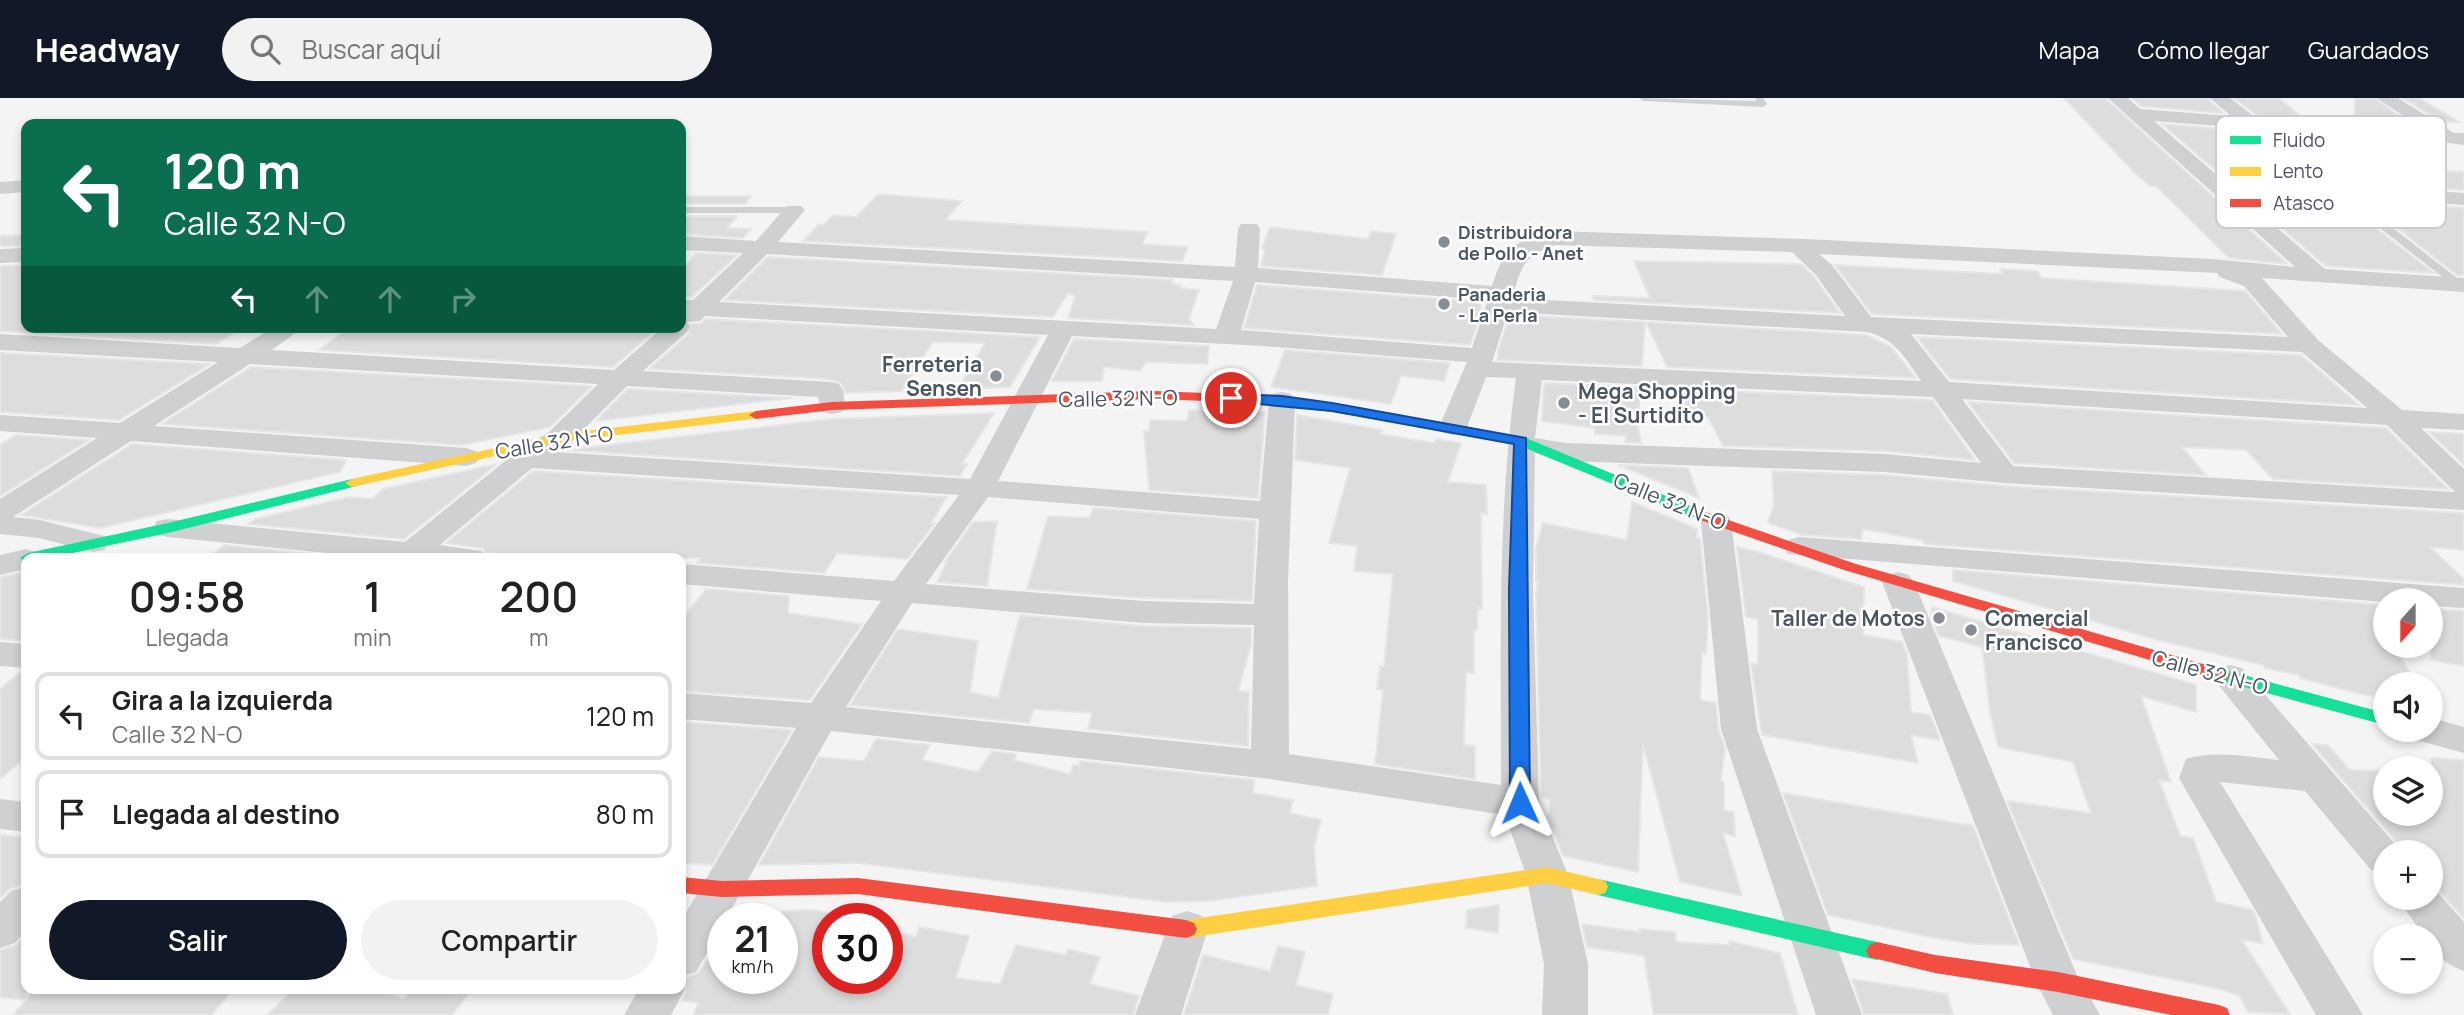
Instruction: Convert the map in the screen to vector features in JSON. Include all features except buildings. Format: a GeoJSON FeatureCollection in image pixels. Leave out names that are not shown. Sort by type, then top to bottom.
{"type":"FeatureCollection","features":[{"type":"Feature","properties":{"kind":"street"},"geometry":{"type":"LineString","coordinates":[[2117,98],[2216,187]]}},
{"type":"Feature","properties":{"kind":"street"},"geometry":{"type":"LineString","coordinates":[[2219,98],[2243,116]]}},
{"type":"Feature","properties":{"kind":"street"},"geometry":{"type":"LineString","coordinates":[[2386,98],[2414,116]]}},
{"type":"Feature","properties":{"kind":"street"},"geometry":{"type":"LineString","coordinates":[[2137,114],[2216,120]]}},
{"type":"Feature","properties":{"kind":"street"},"geometry":{"type":"LineString","coordinates":[[2446,136],[2464,139]]}},
{"type":"Feature","properties":{"kind":"street"},"geometry":{"type":"LineString","coordinates":[[2210,182],[2216,182]]}},
{"type":"Feature","properties":{"kind":"street"},"geometry":{"type":"LineString","coordinates":[[0,188],[21,186]]}},
{"type":"Feature","properties":{"kind":"street"},"geometry":{"type":"LineString","coordinates":[[690,308],[763,246],[794,210]]}},
{"type":"Feature","properties":{"kind":"street"},"geometry":{"type":"LineString","coordinates":[[2263,228],[2319,276]]}},
{"type":"Feature","properties":{"kind":"street"},"geometry":{"type":"LineString","coordinates":[[1226,337],[1246,275],[1249,229]]}},
{"type":"Feature","properties":{"kind":"street"},"geometry":{"type":"LineString","coordinates":[[1453,427],[1480,363],[1512,260],[1528,247],[1553,238],[1798,246],[2211,266],[2461,285]]}},
{"type":"Feature","properties":{"kind":"street"},"geometry":{"type":"LineString","coordinates":[[686,243],[1246,275],[1501,299],[1863,323],[2309,345]]}},
{"type":"Feature","properties":{"kind":"street"},"geometry":{"type":"LineString","coordinates":[[1798,246],[1824,270],[1863,323],[1893,331],[1909,346],[2004,474]]}},
{"type":"Feature","properties":{"kind":"street"},"geometry":{"type":"LineString","coordinates":[[0,263],[21,257]]}},
{"type":"Feature","properties":{"kind":"street"},"geometry":{"type":"LineString","coordinates":[[0,263],[21,265]]}},
{"type":"Feature","properties":{"kind":"street"},"geometry":{"type":"LineString","coordinates":[[2211,266],[2252,281],[2309,345],[2395,418],[2464,485]]}},
{"type":"Feature","properties":{"kind":"street"},"geometry":{"type":"LineString","coordinates":[[690,308],[1226,337],[1480,363],[1530,371],[1943,390],[2464,422]]}},
{"type":"Feature","properties":{"kind":"street"},"geometry":{"type":"LineString","coordinates":[[686,950],[821,717],[904,591],[980,488],[1063,329]]}},
{"type":"Feature","properties":{"kind":"street"},"geometry":{"type":"LineString","coordinates":[[0,512],[282,333]]}},
{"type":"Feature","properties":{"kind":"street"},"geometry":{"type":"LineString","coordinates":[[411,553],[525,459],[559,438],[671,333]]}},
{"type":"Feature","properties":{"kind":"street"},"geometry":{"type":"LineString","coordinates":[[0,341],[830,390],[832,406]]}},
{"type":"Feature","properties":{"kind":"street"},"geometry":{"type":"LineString","coordinates":[[1530,371],[1521,441],[1517,589],[1520,803],[1547,875],[1566,964],[1565,1015]]}},
{"type":"Feature","properties":{"kind":"street","name":"Calle 32 N-O"},"geometry":{"type":"LineString","coordinates":[[52,553],[559,438],[832,406],[1153,395],[1282,400],[1453,427],[1521,441],[1716,521],[1898,582],[2373,716]]}},
{"type":"Feature","properties":{"kind":"street"},"geometry":{"type":"LineString","coordinates":[[1269,765],[1269,615],[1273,511],[1282,400]]}},
{"type":"Feature","properties":{"kind":"street"},"geometry":{"type":"LineString","coordinates":[[0,423],[466,457]]}},
{"type":"Feature","properties":{"kind":"street"},"geometry":{"type":"LineString","coordinates":[[1521,441],[1566,452],[1885,463],[2004,474],[2464,501]]}},
{"type":"Feature","properties":{"kind":"street"},"geometry":{"type":"LineString","coordinates":[[525,459],[980,488],[1273,511]]}},
{"type":"Feature","properties":{"kind":"street"},"geometry":{"type":"LineString","coordinates":[[1716,521],[1739,729],[1839,1015]]}},
{"type":"Feature","properties":{"kind":"street"},"geometry":{"type":"LineString","coordinates":[[0,525],[40,529],[93,543]]}},
{"type":"Feature","properties":{"kind":"street"},"geometry":{"type":"LineString","coordinates":[[168,528],[381,553]]}},
{"type":"Feature","properties":{"kind":"street"},"geometry":{"type":"LineString","coordinates":[[1791,547],[2464,598]]}},
{"type":"Feature","properties":{"kind":"street","name":"Calle 32 N-O"},"geometry":{"type":"LineString","coordinates":[[0,565],[21,560]]}},
{"type":"Feature","properties":{"kind":"street"},"geometry":{"type":"LineString","coordinates":[[686,574],[1143,612],[1269,615]]}},
{"type":"Feature","properties":{"kind":"street"},"geometry":{"type":"LineString","coordinates":[[1898,582],[2058,982],[2077,1015]]}},
{"type":"Feature","properties":{"kind":"street"},"geometry":{"type":"LineString","coordinates":[[0,654],[21,656]]}},
{"type":"Feature","properties":{"kind":"street"},"geometry":{"type":"LineString","coordinates":[[2230,677],[2373,845]]}},
{"type":"Feature","properties":{"kind":"street"},"geometry":{"type":"LineString","coordinates":[[686,706],[821,717],[1269,765],[1520,803]]}},
{"type":"Feature","properties":{"kind":"street"},"geometry":{"type":"LineString","coordinates":[[2316,778],[2214,767],[2199,769],[2198,778],[2340,1015]]}},
{"type":"Feature","properties":{"kind":"street"},"geometry":{"type":"LineString","coordinates":[[0,814],[21,816]]}},
{"type":"Feature","properties":{"kind":"street"},"geometry":{"type":"LineString","coordinates":[[686,885],[722,889],[858,886],[1187,929],[1547,875],[1935,964],[2058,982],[2219,1015]]}},
{"type":"Feature","properties":{"kind":"street"},"geometry":{"type":"LineString","coordinates":[[0,930],[21,908]]}},
{"type":"Feature","properties":{"kind":"street"},"geometry":{"type":"LineString","coordinates":[[2428,910],[2464,953]]}},
{"type":"Feature","properties":{"kind":"street"},"geometry":{"type":"LineString","coordinates":[[1158,1015],[1187,929]]}},
{"type":"Feature","properties":{"kind":"street"},"geometry":{"type":"LineString","coordinates":[[647,1015],[660,994]]}},
{"type":"Feature","properties":{"kind":"lane"},"geometry":{"type":"LineString","coordinates":[[1643,98],[1763,104],[1759,98]]}},
{"type":"Feature","properties":{"kind":"lane"},"geometry":{"type":"LineString","coordinates":[[686,210],[794,210]]}},
{"type":"Feature","properties":{"kind":"lane"},"geometry":{"type":"LineString","coordinates":[[2389,228],[2461,285]]}},
{"type":"Feature","properties":{"kind":"traffic: fast"},"geometry":{"type":"LineString","coordinates":[[1350,411],[1521,441],[1705,517]]}},
{"type":"Feature","properties":{"kind":"traffic: fast"},"geometry":{"type":"LineString","coordinates":[[51,553],[168,528],[352,483]]}},
{"type":"Feature","properties":{"kind":"traffic: fast"},"geometry":{"type":"LineString","coordinates":[[2221,675],[2373,716]]}},
{"type":"Feature","properties":{"kind":"traffic: fast"},"geometry":{"type":"LineString","coordinates":[[1598,887],[1877,951]]}},
{"type":"Feature","properties":{"kind":"traffic: slow"},"geometry":{"type":"LineString","coordinates":[[352,483],[559,438],[756,415]]}},
{"type":"Feature","properties":{"kind":"traffic: slow"},"geometry":{"type":"LineString","coordinates":[[1186,929],[1547,875],[1598,887]]}},
{"type":"Feature","properties":{"kind":"traffic: jam"},"geometry":{"type":"LineString","coordinates":[[756,415],[832,406],[1153,395],[1282,400],[1350,411]]}},
{"type":"Feature","properties":{"kind":"traffic: jam"},"geometry":{"type":"LineString","coordinates":[[1705,517],[1850,567],[2221,675]]}},
{"type":"Feature","properties":{"kind":"traffic: jam"},"geometry":{"type":"LineString","coordinates":[[686,885],[722,889],[858,886],[1186,929]]}},
{"type":"Feature","properties":{"kind":"traffic: jam"},"geometry":{"type":"LineString","coordinates":[[1877,951],[1935,964],[2058,982],[2219,1015]]}},
{"type":"Feature","properties":{"kind":"place","name":"Distribuidora de Pollo - Anet"},"geometry":{"type":"Point","coordinates":[1444,242]}},
{"type":"Feature","properties":{"kind":"place","name":"Panaderia - La Perla"},"geometry":{"type":"Point","coordinates":[1444,304]}},
{"type":"Feature","properties":{"kind":"place","name":"Ferreteria Sensen"},"geometry":{"type":"Point","coordinates":[996,376]}},
{"type":"Feature","properties":{"kind":"place","name":"Mega Shopping - El Surtidito"},"geometry":{"type":"Point","coordinates":[1564,403]}},
{"type":"Feature","properties":{"kind":"place","name":"Taller de Motos"},"geometry":{"type":"Point","coordinates":[1939,618]}},
{"type":"Feature","properties":{"kind":"place","name":"Comercial Francisco"},"geometry":{"type":"Point","coordinates":[1971,630]}},
{"type":"Feature","properties":{"kind":"route"},"geometry":{"type":"LineString","coordinates":[[1231,398],[1282,400],[1332,407],[1521,441],[1517,589],[1520,803]]}}]}
